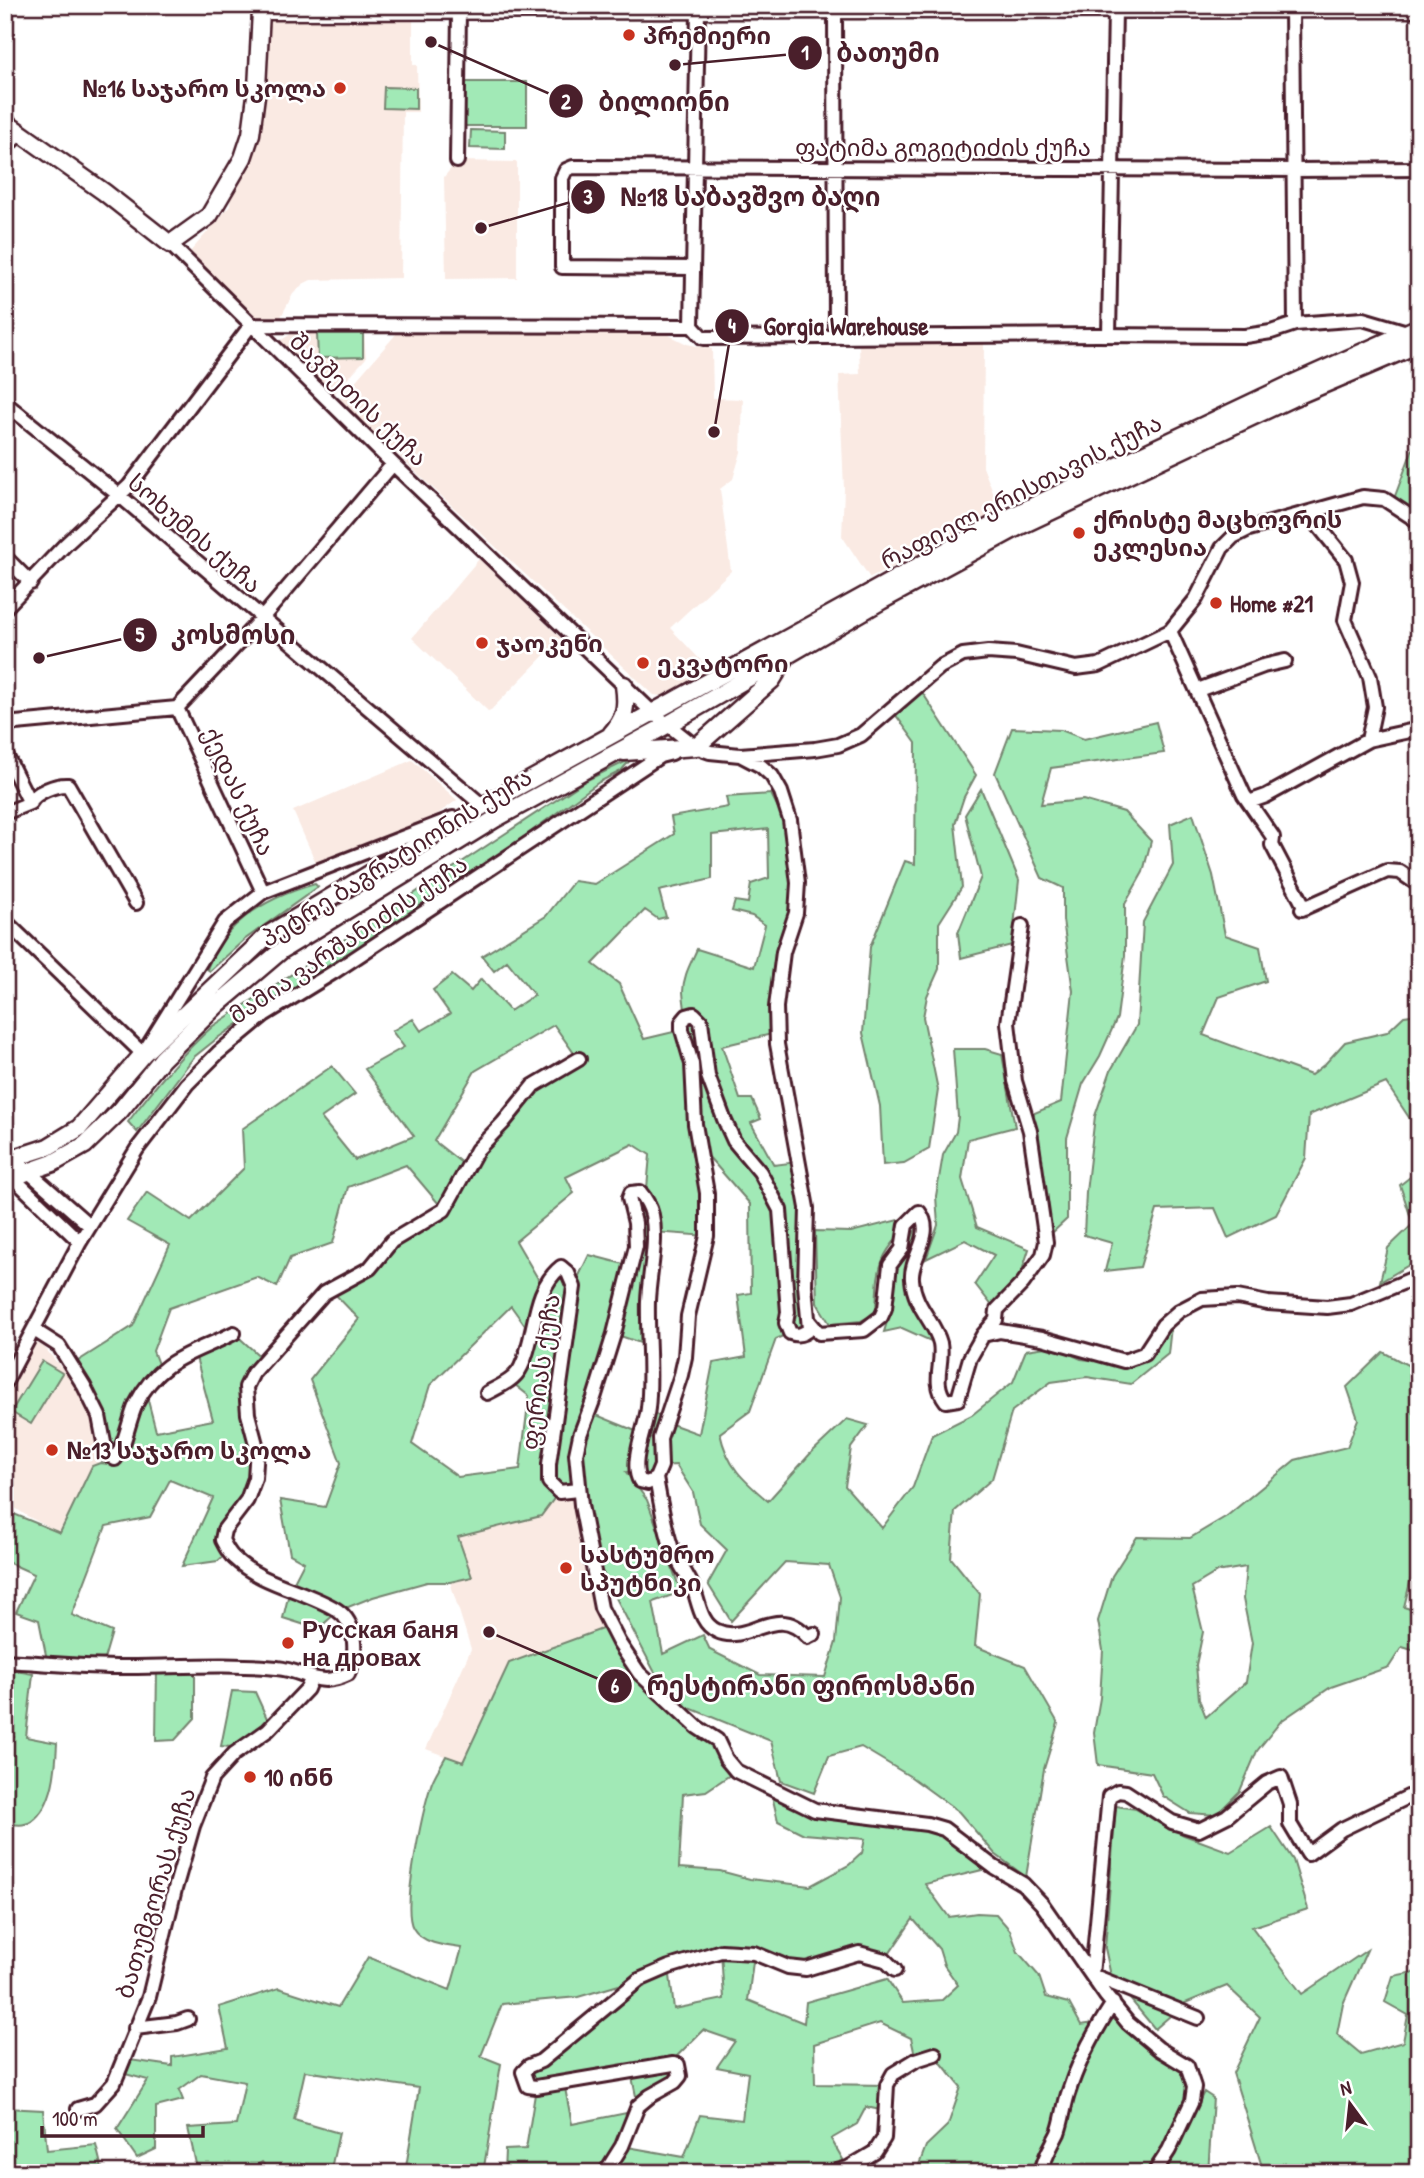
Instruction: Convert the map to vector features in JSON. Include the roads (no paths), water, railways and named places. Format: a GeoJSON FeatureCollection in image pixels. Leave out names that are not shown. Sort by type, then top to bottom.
{"type":"FeatureCollection","features":[{"type":"Feature","properties":{"kind":"main road"},"geometry":{"type":"LineString","coordinates":[[170,244],[209,216],[243,158],[251,134],[257,88],[259,8],[458,11],[559,8],[1419,9]]}},
{"type":"Feature","properties":{"kind":"main road","name":"შავშეთის ქუჩა"},"geometry":{"type":"LineString","coordinates":[[5,122],[104,192],[170,244]]}},
{"type":"Feature","properties":{"kind":"main road","name":"რაფიელ ერისთავის ქუჩა"},"geometry":{"type":"LineString","coordinates":[[667,725],[881,601],[1020,526],[1292,398],[1415,334]]}},
{"type":"Feature","properties":{"kind":"main road","name":"რაფიელ ერისთავის ქუჩა"},"geometry":{"type":"LineString","coordinates":[[653,713],[993,525],[1415,334]]}},
{"type":"Feature","properties":{"kind":"main road"},"geometry":{"type":"LineString","coordinates":[[624,685],[625,714],[611,745],[696,747],[772,680],[787,656]]}},
{"type":"Feature","properties":{"kind":"main road","name":"პეტრე ბაგრატიონის ქუჩა"},"geometry":{"type":"LineString","coordinates":[[8,1166],[29,1171],[54,1163],[85,1146],[120,1111],[162,1059],[217,1005],[282,950],[611,745],[653,713]]}},
{"type":"Feature","properties":{"kind":"main road","name":"პეტრე ბაგრატიონის ქუჩა"},"geometry":{"type":"LineString","coordinates":[[8,1166],[48,1147],[79,1128],[143,1054],[270,934],[483,806],[611,745],[667,725]]}},
{"type":"Feature","properties":{"kind":"street"},"geometry":{"type":"LineString","coordinates":[[1292,9],[1295,324]]}},
{"type":"Feature","properties":{"kind":"street"},"geometry":{"type":"LineString","coordinates":[[698,10],[692,326],[703,338],[1245,336],[1271,332],[1295,324],[1363,319],[1415,334]]}},
{"type":"Feature","properties":{"kind":"street"},"geometry":{"type":"LineString","coordinates":[[835,10],[836,337]]}},
{"type":"Feature","properties":{"kind":"street"},"geometry":{"type":"LineString","coordinates":[[1109,335],[1115,10]]}},
{"type":"Feature","properties":{"kind":"street"},"geometry":{"type":"LineString","coordinates":[[457,161],[458,11]]}},
{"type":"Feature","properties":{"kind":"street"},"geometry":{"type":"LineString","coordinates":[[5,148],[19,134]]}},
{"type":"Feature","properties":{"kind":"street","name":"ფატიმა გოგიტიძის ქუჩა"},"geometry":{"type":"LineString","coordinates":[[693,268],[562,267],[562,178],[566,170],[573,167],[1419,169]]}},
{"type":"Feature","properties":{"kind":"street","name":"შავშეთის ქუჩა"},"geometry":{"type":"LineString","coordinates":[[170,244],[393,464],[653,713],[696,747]]}},
{"type":"Feature","properties":{"kind":"street"},"geometry":{"type":"LineString","coordinates":[[5,608],[65,545],[120,496],[251,326],[692,326]]}},
{"type":"Feature","properties":{"kind":"street","name":"სოხუმის ქუჩა"},"geometry":{"type":"LineString","coordinates":[[5,402],[120,496],[483,806]]}},
{"type":"Feature","properties":{"kind":"street"},"geometry":{"type":"LineString","coordinates":[[5,724],[177,708],[262,618],[393,464]]}},
{"type":"Feature","properties":{"kind":"street"},"geometry":{"type":"LineString","coordinates":[[696,747],[710,752],[740,755],[816,750],[838,745],[862,735],[940,667],[963,655],[988,652],[1016,654],[1076,668],[1099,665],[1170,631],[1196,599],[1213,564],[1233,537],[1249,529],[1363,497],[1384,499],[1419,522]]}},
{"type":"Feature","properties":{"kind":"street"},"geometry":{"type":"LineString","coordinates":[[1309,514],[1346,560],[1352,582],[1345,620],[1370,677],[1375,706],[1368,740]]}},
{"type":"Feature","properties":{"kind":"street"},"geometry":{"type":"LineString","coordinates":[[5,557],[31,583]]}},
{"type":"Feature","properties":{"kind":"street"},"geometry":{"type":"LineString","coordinates":[[1170,631],[1249,803],[1273,837],[1272,845],[1303,908],[1387,871],[1400,872],[1419,885]]}},
{"type":"Feature","properties":{"kind":"street"},"geometry":{"type":"LineString","coordinates":[[1198,690],[1263,666],[1285,661]]}},
{"type":"Feature","properties":{"kind":"street","name":"ქედას ქუჩა"},"geometry":{"type":"LineString","coordinates":[[177,708],[263,892]]}},
{"type":"Feature","properties":{"kind":"street"},"geometry":{"type":"LineString","coordinates":[[1249,803],[1368,740],[1419,729]]}},
{"type":"Feature","properties":{"kind":"street","name":"მამია ვარშანიძის ქუჩა"},"geometry":{"type":"LineString","coordinates":[[5,1383],[80,1242],[137,1149],[187,1084],[218,1053],[264,1015],[334,972],[660,756],[696,747]]}},
{"type":"Feature","properties":{"kind":"street"},"geometry":{"type":"LineString","coordinates":[[5,754],[30,803]]}},
{"type":"Feature","properties":{"kind":"street"},"geometry":{"type":"LineString","coordinates":[[740,755],[761,766],[772,776],[781,792],[790,820],[798,883],[796,912],[783,952],[776,1007],[777,1044],[807,1208],[805,1285],[809,1329],[804,1334],[797,1335],[790,1333],[786,1324],[786,1263],[780,1210],[760,1172],[734,1140],[708,1076],[701,1021],[694,1014],[687,1016],[682,1022],[682,1030],[692,1064],[695,1124],[707,1193],[707,1236],[688,1315],[681,1375],[660,1438],[661,1466],[656,1478],[648,1483],[640,1481],[636,1475],[648,1408],[648,1303],[653,1232],[652,1215],[646,1200],[640,1192],[631,1194],[629,1198],[637,1233],[634,1256],[611,1345],[580,1434],[576,1454],[578,1490],[601,1608],[619,1643],[639,1673],[697,1727],[717,1740],[726,1759],[736,1771],[815,1810],[927,1824],[944,1829],[994,1867],[1023,1884],[1042,1904],[1128,2023],[1159,2049],[1186,2066],[1194,2087],[1192,2101],[1169,2150],[1154,2173]]}},
{"type":"Feature","properties":{"kind":"street"},"geometry":{"type":"LineString","coordinates":[[5,813],[30,803],[33,797],[61,784],[68,785],[136,903]]}},
{"type":"Feature","properties":{"kind":"street","name":"პეტრე ბაგრატიონის ქუჩა"},"geometry":{"type":"LineString","coordinates":[[143,1054],[225,922],[263,892],[483,806]]}},
{"type":"Feature","properties":{"kind":"street"},"geometry":{"type":"LineString","coordinates":[[5,921],[143,1054]]}},
{"type":"Feature","properties":{"kind":"street"},"geometry":{"type":"LineString","coordinates":[[809,1321],[818,1333],[864,1330],[881,1317],[885,1308],[890,1265],[902,1248],[906,1225],[919,1212],[925,1234],[911,1276],[915,1297],[940,1343],[938,1392],[946,1401],[958,1399],[971,1358],[983,1335],[996,1320],[998,1311],[1043,1255],[1046,1242],[1030,1131],[1015,1081],[1008,1023],[1022,926]]}},
{"type":"Feature","properties":{"kind":"street"},"geometry":{"type":"LineString","coordinates":[[5,1661],[118,1667],[252,1665],[282,1668],[311,1679],[336,1680],[348,1674],[354,1663],[349,1622],[338,1611],[254,1572],[233,1558],[222,1540],[224,1530],[247,1500],[255,1478],[257,1448],[248,1414],[246,1387],[253,1373],[324,1293],[370,1268],[392,1241],[444,1210],[477,1150],[533,1086],[579,1059]]}},
{"type":"Feature","properties":{"kind":"street"},"geometry":{"type":"LineString","coordinates":[[8,1166],[80,1242]]}},
{"type":"Feature","properties":{"kind":"street"},"geometry":{"type":"LineString","coordinates":[[29,1171],[90,1226]]}},
{"type":"Feature","properties":{"kind":"street","name":"ფერიას ქუჩა"},"geometry":{"type":"LineString","coordinates":[[487,1393],[510,1381],[521,1368],[544,1289],[552,1275],[561,1267],[568,1273],[574,1287],[549,1464],[549,1482],[559,1492],[578,1490]]}},
{"type":"Feature","properties":{"kind":"street"},"geometry":{"type":"LineString","coordinates":[[983,1335],[1000,1331],[1042,1338],[1124,1361],[1143,1354],[1163,1325],[1179,1311],[1202,1299],[1237,1297],[1268,1303],[1327,1307],[1351,1304],[1419,1276]]}},
{"type":"Feature","properties":{"kind":"street"},"geometry":{"type":"LineString","coordinates":[[34,1330],[59,1346],[78,1376],[99,1416],[106,1453],[115,1460],[145,1388],[181,1356],[234,1333]]}},
{"type":"Feature","properties":{"kind":"street"},"geometry":{"type":"LineString","coordinates":[[656,1478],[672,1548],[693,1587],[703,1618],[709,1625],[719,1632],[730,1634],[777,1621],[790,1625],[808,1637],[814,1634]]}},
{"type":"Feature","properties":{"kind":"street","name":"ბათუმგორას ქუჩა"},"geometry":{"type":"LineString","coordinates":[[78,2109],[95,2104],[114,2083],[149,1997],[180,1870],[212,1777],[234,1754],[268,1730],[307,1689],[311,1679]]}},
{"type":"Feature","properties":{"kind":"street"},"geometry":{"type":"LineString","coordinates":[[1092,1975],[1109,1796],[1118,1791],[1126,1792],[1172,1822],[1199,1830],[1227,1816],[1267,1783],[1281,1777],[1290,1804],[1290,1824],[1308,1854],[1342,1829],[1408,1797],[1419,1796]]}},
{"type":"Feature","properties":{"kind":"street"},"geometry":{"type":"LineString","coordinates":[[606,2173],[622,2146],[638,2106],[675,2082],[680,2076],[678,2065],[536,2087],[528,2086],[523,2072],[541,2061],[639,1980],[669,1967],[721,1951],[754,1953],[788,1967],[806,1969],[859,1953],[885,1960],[895,1970]]}},
{"type":"Feature","properties":{"kind":"street"},"geometry":{"type":"LineString","coordinates":[[1092,1975],[1198,2018]]}},
{"type":"Feature","properties":{"kind":"street"},"geometry":{"type":"LineString","coordinates":[[1041,2173],[1045,2155],[1059,2131],[1063,2106],[1089,2041],[1113,2003]]}},
{"type":"Feature","properties":{"kind":"street"},"geometry":{"type":"LineString","coordinates":[[135,2028],[177,2023],[188,2019]]}},
{"type":"Feature","properties":{"kind":"street"},"geometry":{"type":"LineString","coordinates":[[830,2173],[848,2168],[875,2152],[884,2138],[887,2085],[893,2074],[916,2060],[935,2054]]}},
{"type":"Feature","properties":{"kind":"place","name":"პრემიერი"},"geometry":{"type":"Point","coordinates":[629,35]}},
{"type":"Feature","properties":{"kind":"place","name":"ბილიონი"},"geometry":{"type":"Point","coordinates":[431,42]}},
{"type":"Feature","properties":{"kind":"place","name":"ბათუმი"},"geometry":{"type":"Point","coordinates":[675,65]}},
{"type":"Feature","properties":{"kind":"place","name":"№16 საჯარო სკოლა"},"geometry":{"type":"Point","coordinates":[340,88]}},
{"type":"Feature","properties":{"kind":"place","name":"№18 საბავშვო ბაღი"},"geometry":{"type":"Point","coordinates":[481,228]}},
{"type":"Feature","properties":{"kind":"place","name":"Gorgia Warehouse"},"geometry":{"type":"Point","coordinates":[714,432]}},
{"type":"Feature","properties":{"kind":"place","name":"ქრისტე მაცხოვრის ეკლესია"},"geometry":{"type":"Point","coordinates":[1079,533]}},
{"type":"Feature","properties":{"kind":"place","name":"Home #21"},"geometry":{"type":"Point","coordinates":[1216,603]}},
{"type":"Feature","properties":{"kind":"place","name":"ჯაოკენი"},"geometry":{"type":"Point","coordinates":[482,643]}},
{"type":"Feature","properties":{"kind":"place","name":"კოსმოსი"},"geometry":{"type":"Point","coordinates":[39,658]}},
{"type":"Feature","properties":{"kind":"place","name":"ეკვატორი"},"geometry":{"type":"Point","coordinates":[643,663]}},
{"type":"Feature","properties":{"kind":"place","name":"№13 საჯარო სკოლა"},"geometry":{"type":"Point","coordinates":[52,1450]}},
{"type":"Feature","properties":{"kind":"place","name":"სასტუმრო სპუტნიკი"},"geometry":{"type":"Point","coordinates":[566,1568]}},
{"type":"Feature","properties":{"kind":"place","name":"რესტირანი ფიროსმანი"},"geometry":{"type":"Point","coordinates":[489,1632]}},
{"type":"Feature","properties":{"kind":"place","name":"Русская баня на дровах"},"geometry":{"type":"Point","coordinates":[288,1643]}},
{"type":"Feature","properties":{"kind":"place","name":"10 ინნ"},"geometry":{"type":"Point","coordinates":[250,1777]}}]}
